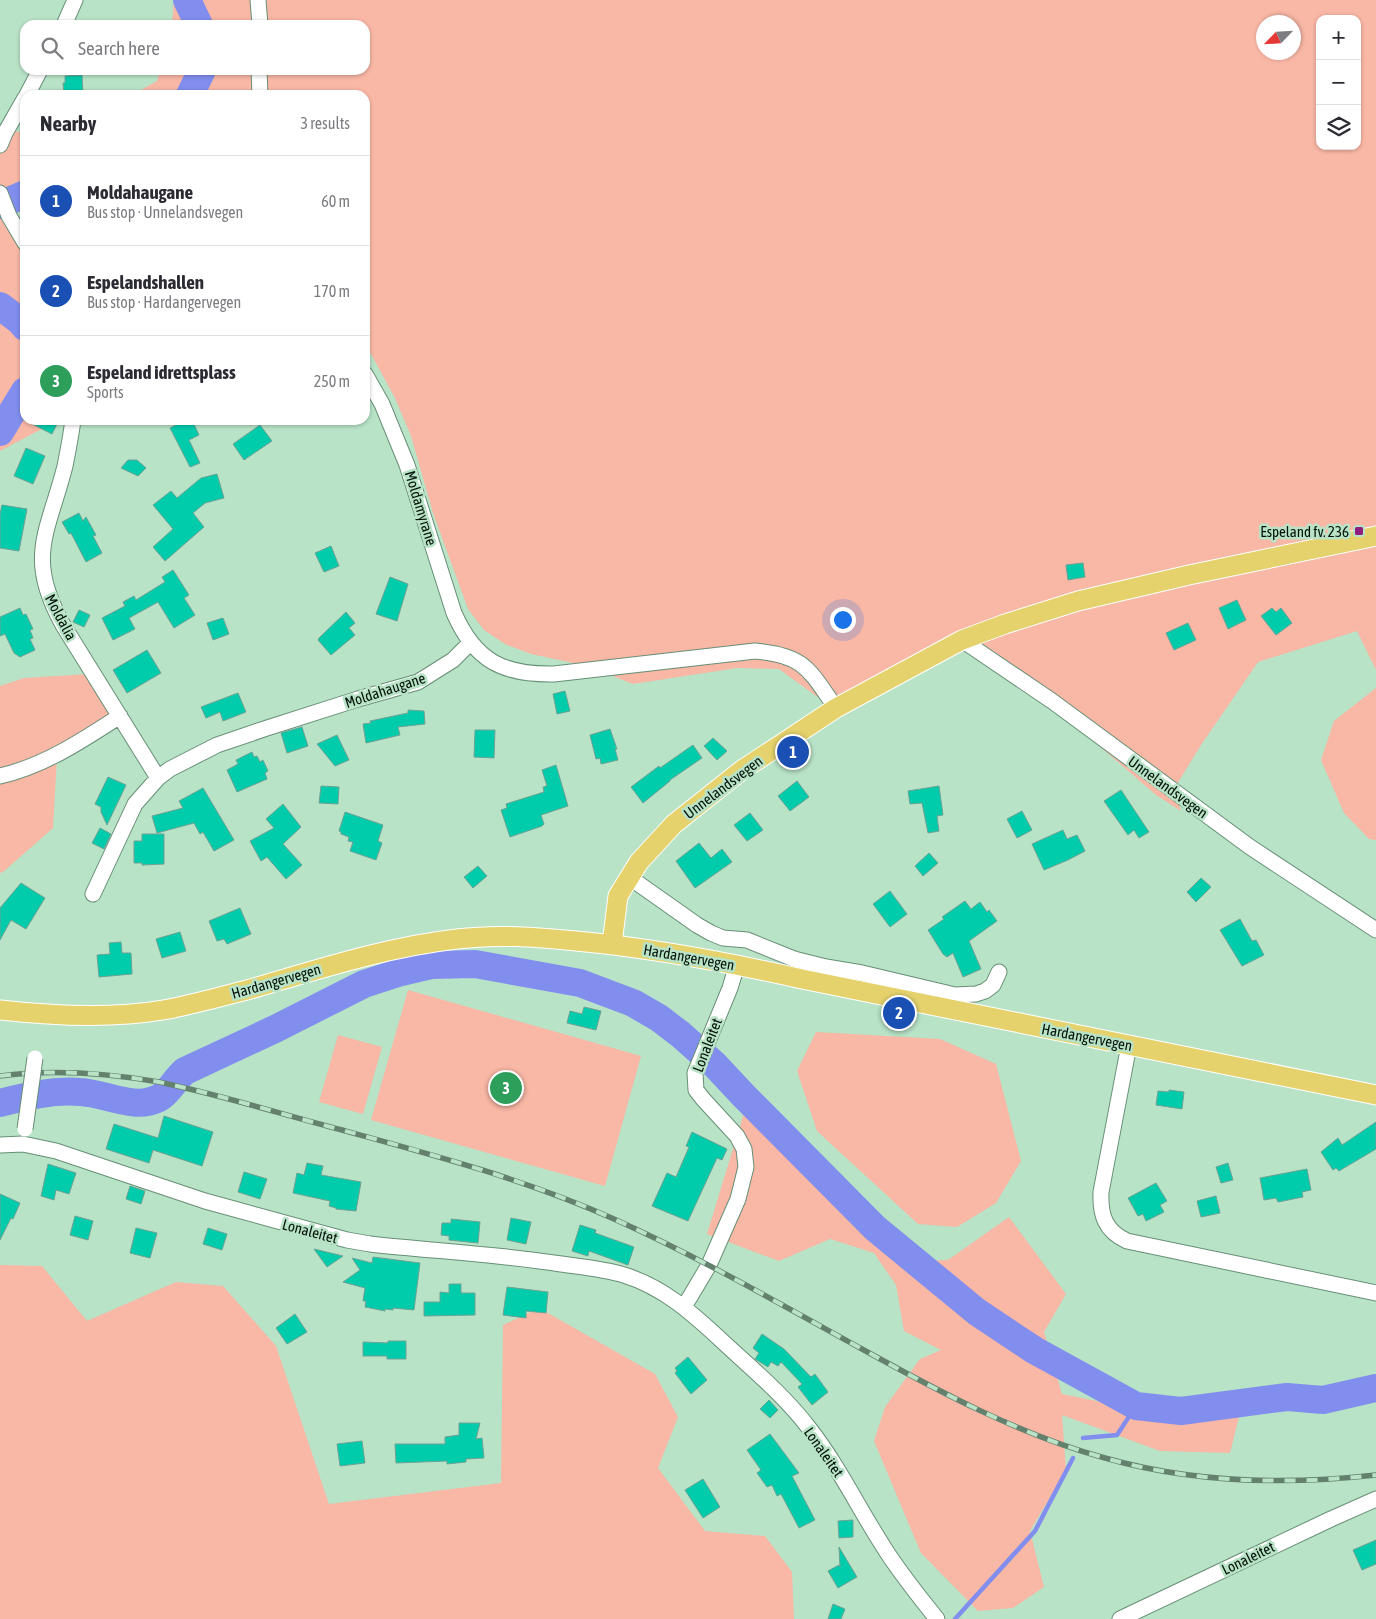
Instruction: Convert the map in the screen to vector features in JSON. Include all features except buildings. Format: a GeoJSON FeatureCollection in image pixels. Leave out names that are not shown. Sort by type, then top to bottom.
{"type":"FeatureCollection","features":[{"type":"Feature","properties":{"kind":"main road","name":"Unnelandsvegen"},"geometry":{"type":"LineString","coordinates":[[612,944],[618,896],[651,847],[681,818],[742,770],[836,708],[962,640],[1078,601],[1189,575],[1376,536]]}},
{"type":"Feature","properties":{"kind":"main road","name":"Hardangervegen"},"geometry":{"type":"LineString","coordinates":[[0,1010],[31,1013],[109,1015],[163,1010],[216,998],[365,957],[423,944],[457,939],[511,936],[612,944],[737,965],[1376,1095]]}},
{"type":"Feature","properties":{"kind":"street"},"geometry":{"type":"LineString","coordinates":[[66,20],[75,0]]}},
{"type":"Feature","properties":{"kind":"street"},"geometry":{"type":"LineString","coordinates":[[258,0],[260,20]]}},
{"type":"Feature","properties":{"kind":"street"},"geometry":{"type":"LineString","coordinates":[[30,90],[37,75]]}},
{"type":"Feature","properties":{"kind":"street"},"geometry":{"type":"LineString","coordinates":[[259,75],[260,90]]}},
{"type":"Feature","properties":{"kind":"street"},"geometry":{"type":"LineString","coordinates":[[2,135],[20,106]]}},
{"type":"Feature","properties":{"kind":"street"},"geometry":{"type":"LineString","coordinates":[[0,193],[9,216],[20,235]]}},
{"type":"Feature","properties":{"kind":"street","name":"Moldamyrane"},"geometry":{"type":"LineString","coordinates":[[370,383],[396,435],[454,613],[460,628],[470,643]]}},
{"type":"Feature","properties":{"kind":"street","name":"Moldalia"},"geometry":{"type":"LineString","coordinates":[[72,425],[64,467],[51,508],[42,547],[45,586],[51,603],[63,624],[158,778]]}},
{"type":"Feature","properties":{"kind":"street","name":"Unnelandsvegen"},"geometry":{"type":"LineString","coordinates":[[962,640],[1052,701],[1250,847],[1376,930]]}},
{"type":"Feature","properties":{"kind":"street"},"geometry":{"type":"LineString","coordinates":[[470,643],[483,656],[497,664],[514,671],[535,674],[554,674],[746,652],[777,654],[796,660],[807,669],[836,708]]}},
{"type":"Feature","properties":{"kind":"street","name":"Moldahaugane"},"geometry":{"type":"LineString","coordinates":[[93,894],[134,804],[158,778],[177,765],[217,745],[358,699],[418,682],[453,660],[470,643]]}},
{"type":"Feature","properties":{"kind":"street"},"geometry":{"type":"LineString","coordinates":[[0,776],[16,772],[56,755],[120,716]]}},
{"type":"Feature","properties":{"kind":"street"},"geometry":{"type":"LineString","coordinates":[[629,877],[697,926],[711,933],[723,938],[747,940],[794,959],[955,995],[976,994],[985,991],[993,985],[999,972]]}},
{"type":"Feature","properties":{"kind":"street","name":"Lonaleitet"},"geometry":{"type":"LineString","coordinates":[[684,1307],[709,1265],[738,1199],[746,1167],[744,1150],[737,1136],[702,1099],[696,1090],[695,1073],[730,988],[737,965]]}},
{"type":"Feature","properties":{"kind":"street"},"geometry":{"type":"LineString","coordinates":[[1128,1045],[1101,1192],[1102,1213],[1110,1230],[1116,1236],[1127,1240],[1376,1293]]}},
{"type":"Feature","properties":{"kind":"street"},"geometry":{"type":"LineString","coordinates":[[24,1137],[35,1058]]}},
{"type":"Feature","properties":{"kind":"street","name":"Lonaleitet"},"geometry":{"type":"LineString","coordinates":[[0,1145],[24,1137],[65,1154],[214,1203],[347,1240],[387,1246],[534,1260],[624,1275],[661,1291],[684,1307],[785,1400],[808,1427],[828,1454],[888,1554],[937,1619]]}},
{"type":"Feature","properties":{"kind":"street","name":"Lonaleitet"},"geometry":{"type":"LineString","coordinates":[[1120,1619],[1376,1499]]}},
{"type":"Feature","properties":{"kind":"shaded area"},"geometry":{"type":"Polygon","coordinates":[[[174,0],[1376,0],[1376,670],[1357,631],[1258,662],[1201,745],[1174,789],[1181,811],[1156,795],[1001,661],[975,643],[845,707],[823,701],[779,669],[737,668],[633,684],[587,666],[531,654],[505,644],[484,630],[468,609],[433,513],[411,436],[395,398],[370,352],[370,90],[141,90],[157,81],[159,75],[370,75],[370,20],[172,20],[174,0]]]}},
{"type":"Feature","properties":{"kind":"shaded area"},"geometry":{"type":"Polygon","coordinates":[[[0,130],[20,132],[20,210],[14,213],[20,225],[20,425],[49,425],[0,451],[0,130]]]}},
{"type":"Feature","properties":{"kind":"shaded area"},"geometry":{"type":"Polygon","coordinates":[[[89,674],[114,720],[57,758],[53,828],[0,873],[0,686],[24,678],[89,674]]]}},
{"type":"Feature","properties":{"kind":"shaded area"},"geometry":{"type":"Polygon","coordinates":[[[1376,688],[1376,840],[1369,839],[1344,813],[1321,760],[1334,721],[1376,688]]]}},
{"type":"Feature","properties":{"kind":"shaded area"},"geometry":{"type":"Polygon","coordinates":[[[408,990],[641,1056],[605,1186],[371,1120],[408,990]]]}},
{"type":"Feature","properties":{"kind":"shaded area"},"geometry":{"type":"Polygon","coordinates":[[[816,1032],[940,1039],[996,1064],[1021,1161],[996,1203],[957,1227],[918,1224],[817,1131],[797,1071],[816,1032]]]}},
{"type":"Feature","properties":{"kind":"shaded area"},"geometry":{"type":"Polygon","coordinates":[[[338,1035],[382,1047],[363,1114],[319,1102],[338,1035]]]}},
{"type":"Feature","properties":{"kind":"shaded area"},"geometry":{"type":"Polygon","coordinates":[[[747,1103],[780,1122],[810,1169],[905,1262],[948,1260],[1009,1217],[1066,1294],[1044,1332],[1062,1394],[1185,1419],[1239,1417],[1230,1453],[1160,1451],[1062,1415],[1066,1470],[1030,1531],[1044,1587],[1013,1608],[978,1611],[921,1553],[874,1441],[885,1407],[920,1359],[941,1350],[904,1331],[896,1285],[874,1253],[830,1239],[779,1261],[707,1234],[747,1103]]]}},
{"type":"Feature","properties":{"kind":"shaded area"},"geometry":{"type":"Polygon","coordinates":[[[0,1265],[42,1266],[87,1321],[176,1282],[223,1286],[276,1346],[329,1504],[501,1483],[503,1325],[539,1308],[655,1374],[678,1417],[658,1468],[705,1531],[765,1536],[792,1572],[794,1619],[0,1619],[0,1265]]]}},
{"type":"Feature","properties":{"kind":"waterway"},"geometry":{"type":"LineString","coordinates":[[187,0],[197,20]]}},
{"type":"Feature","properties":{"kind":"waterway"},"geometry":{"type":"LineString","coordinates":[[192,90],[200,75]]}},
{"type":"Feature","properties":{"kind":"waterway"},"geometry":{"type":"LineString","coordinates":[[0,205],[20,196]]}},
{"type":"Feature","properties":{"kind":"waterway"},"geometry":{"type":"LineString","coordinates":[[0,306],[20,321]]}},
{"type":"Feature","properties":{"kind":"waterway"},"geometry":{"type":"LineString","coordinates":[[0,432],[20,399]]}},
{"type":"Feature","properties":{"kind":"waterway"},"geometry":{"type":"LineString","coordinates":[[0,1103],[40,1094],[59,1092],[90,1093],[130,1102],[149,1102],[163,1096],[185,1071],[275,1029],[364,984],[431,965],[475,964],[580,983],[633,1003],[659,1018],[680,1034],[715,1065],[875,1228],[977,1312],[1034,1350],[1136,1406],[1181,1411],[1287,1397],[1323,1400],[1376,1388]]}},
{"type":"Feature","properties":{"kind":"waterway"},"geometry":{"type":"LineString","coordinates":[[1083,1438],[1117,1435],[1136,1406]]}},
{"type":"Feature","properties":{"kind":"waterway"},"geometry":{"type":"LineString","coordinates":[[955,1619],[1035,1531],[1073,1458]]}},
{"type":"Feature","properties":{"kind":"railway"},"geometry":{"type":"LineString","coordinates":[[0,1076],[60,1072],[119,1076],[159,1082],[377,1139],[514,1180],[581,1205],[677,1249],[980,1411],[1041,1437],[1105,1458],[1172,1473],[1240,1480],[1308,1480],[1376,1475]]}},
{"type":"Feature","properties":{"kind":"place","name":"Espeland fv. 236"},"geometry":{"type":"Point","coordinates":[1359,531]}},
{"type":"Feature","properties":{"kind":"place","name":"Moldahaugane"},"geometry":{"type":"Point","coordinates":[793,752]}},
{"type":"Feature","properties":{"kind":"place","name":"Espelandshallen"},"geometry":{"type":"Point","coordinates":[899,1013]}},
{"type":"Feature","properties":{"kind":"place","name":"Espeland idrettsplass"},"geometry":{"type":"Point","coordinates":[506,1088]}}]}
